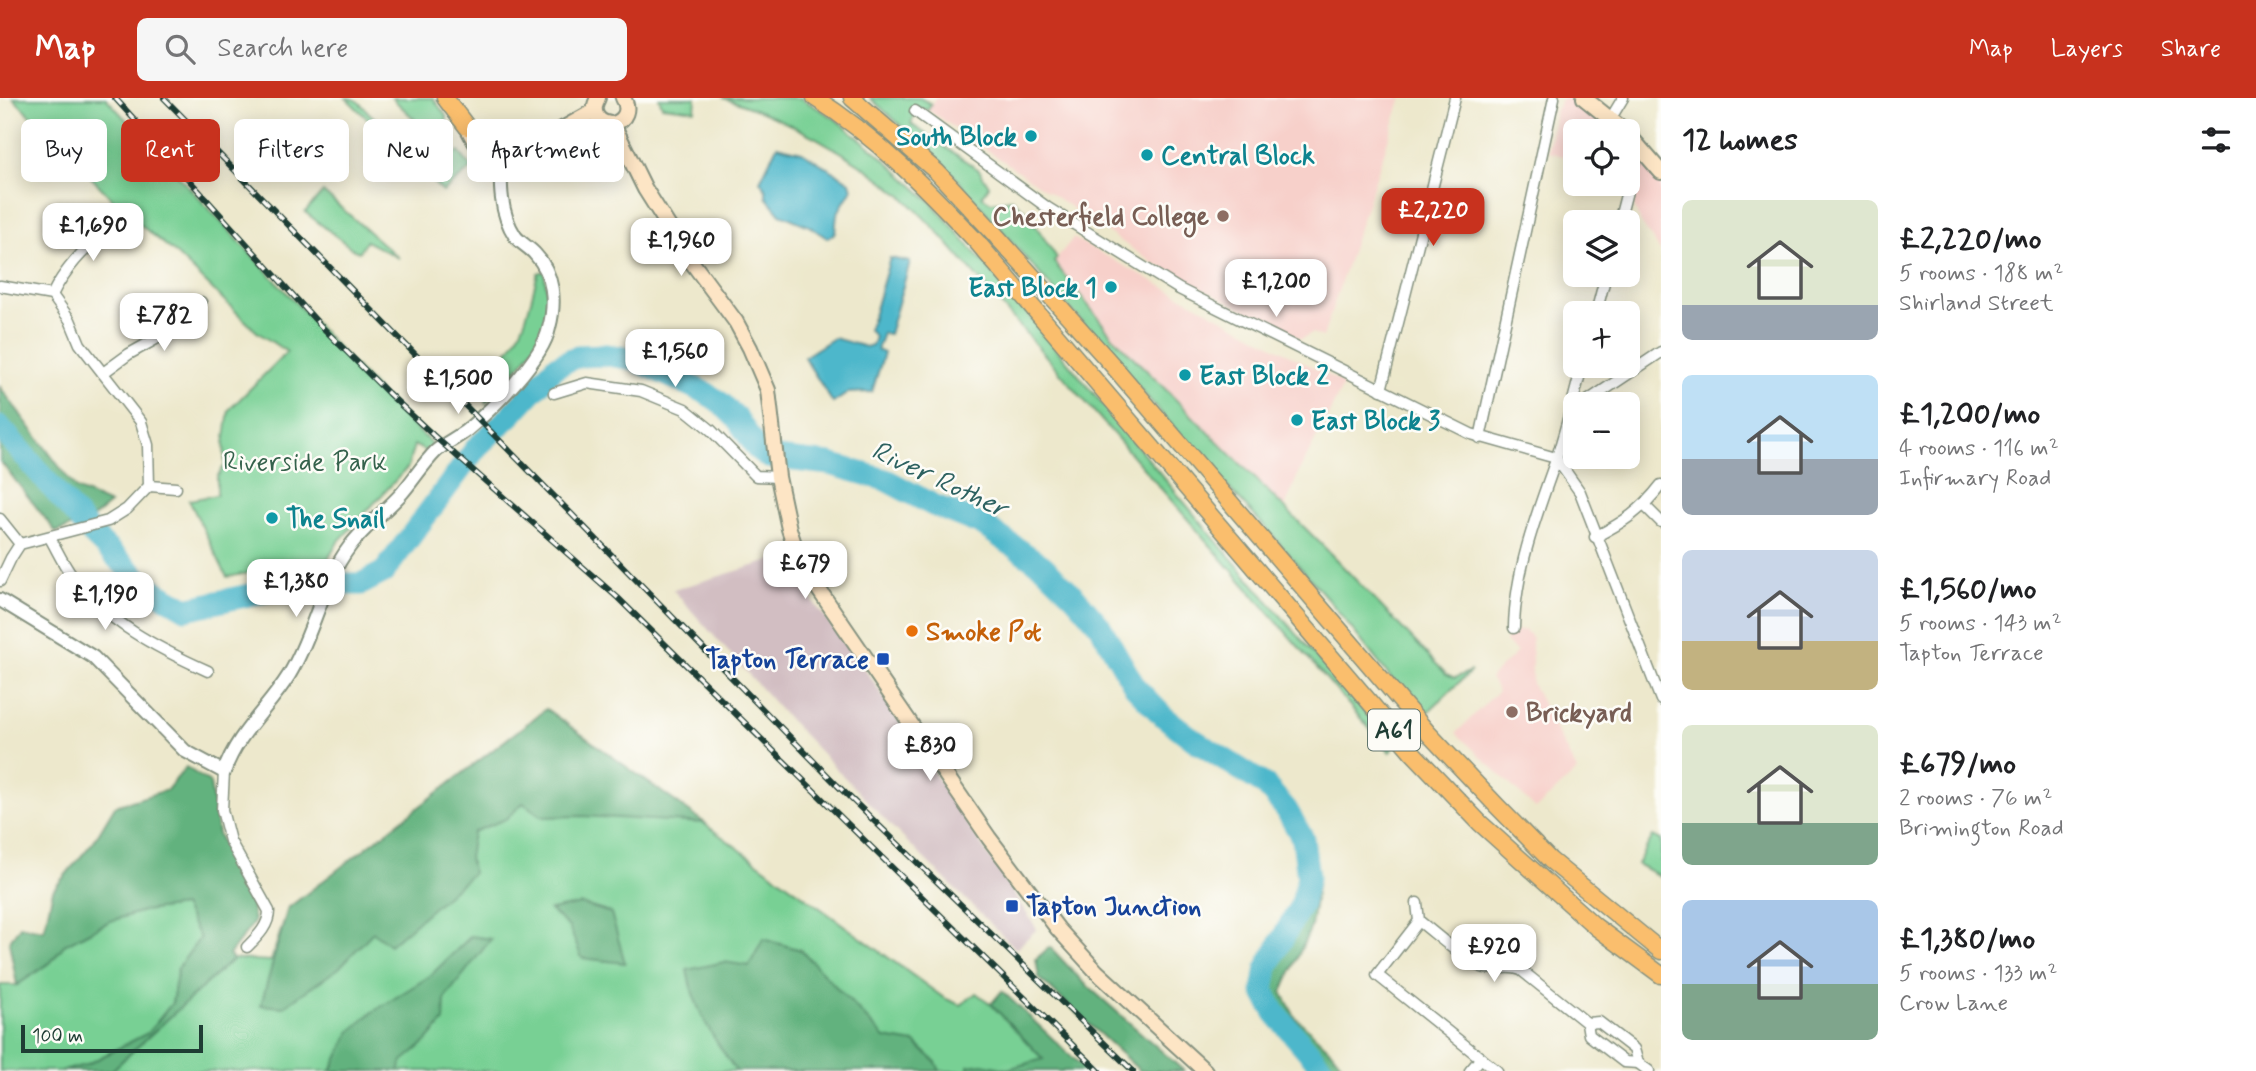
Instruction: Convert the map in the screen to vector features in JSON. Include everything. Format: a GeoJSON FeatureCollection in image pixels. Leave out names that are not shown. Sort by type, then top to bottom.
{"type":"FeatureCollection","features":[{"type":"Feature","properties":{"kind":"highway"},"geometry":{"type":"LineString","coordinates":[[445,98],[467,127]]}},
{"type":"Feature","properties":{"kind":"highway","name":"A61"},"geometry":{"type":"LineString","coordinates":[[815,98],[841,114],[924,185],[977,242],[1413,753],[1451,793],[1596,927],[1661,975]]}},
{"type":"Feature","properties":{"kind":"highway","name":"A61"},"geometry":{"type":"LineString","coordinates":[[852,98],[937,172],[991,230],[1115,368],[1410,712],[1471,779],[1550,860],[1661,951]]}},
{"type":"Feature","properties":{"kind":"main road"},"geometry":{"type":"LineString","coordinates":[[622,119],[627,108],[623,98]]}},
{"type":"Feature","properties":{"kind":"main road"},"geometry":{"type":"LineString","coordinates":[[1584,98],[1611,118]]}},
{"type":"Feature","properties":{"kind":"main road"},"geometry":{"type":"LineString","coordinates":[[572,119],[596,105]]}},
{"type":"Feature","properties":{"kind":"main road"},"geometry":{"type":"LineString","coordinates":[[624,145],[645,189],[688,257],[736,322],[750,348],[768,390],[778,477],[794,544],[817,587],[989,838],[1066,938],[1135,1008],[1205,1071]]}},
{"type":"Feature","properties":{"kind":"main road"},"geometry":{"type":"LineString","coordinates":[[1640,146],[1661,172]]}},
{"type":"Feature","properties":{"kind":"street"},"geometry":{"type":"LineString","coordinates":[[1381,390],[1455,98]]}},
{"type":"Feature","properties":{"kind":"street"},"geometry":{"type":"LineString","coordinates":[[1480,438],[1554,98]]}},
{"type":"Feature","properties":{"kind":"street"},"geometry":{"type":"LineString","coordinates":[[1611,118],[1623,98]]}},
{"type":"Feature","properties":{"kind":"street"},"geometry":{"type":"LineString","coordinates":[[915,111],[1009,181],[1124,257],[1179,289],[1480,438],[1556,458],[1580,492],[1595,537],[1660,694]]}},
{"type":"Feature","properties":{"kind":"street"},"geometry":{"type":"LineString","coordinates":[[247,947],[260,934],[269,917],[269,911],[230,841],[222,810],[224,772],[230,753],[289,675],[320,602],[351,544],[401,494],[440,447],[463,433],[490,409],[544,344],[552,311],[550,277],[542,262],[519,241],[510,227],[501,202],[504,182]]}},
{"type":"Feature","properties":{"kind":"street"},"geometry":{"type":"LineString","coordinates":[[52,295],[61,277],[74,261],[116,219]]}},
{"type":"Feature","properties":{"kind":"street"},"geometry":{"type":"LineString","coordinates":[[0,286],[52,295],[70,320],[80,344],[141,422],[148,445],[149,486],[127,509],[108,521],[20,544],[0,581]]}},
{"type":"Feature","properties":{"kind":"street"},"geometry":{"type":"LineString","coordinates":[[103,373],[129,354],[174,330],[201,302]]}},
{"type":"Feature","properties":{"kind":"street"},"geometry":{"type":"LineString","coordinates":[[182,321],[195,334]]}},
{"type":"Feature","properties":{"kind":"street"},"geometry":{"type":"LineString","coordinates":[[1601,392],[1661,352]]}},
{"type":"Feature","properties":{"kind":"street"},"geometry":{"type":"LineString","coordinates":[[554,393],[587,383],[641,391],[685,409],[711,430],[756,476],[778,477]]}},
{"type":"Feature","properties":{"kind":"street"},"geometry":{"type":"LineString","coordinates":[[1514,628],[1517,593],[1541,500],[1563,438]]}},
{"type":"Feature","properties":{"kind":"street"},"geometry":{"type":"LineString","coordinates":[[1595,537],[1624,523],[1645,506],[1661,485]]}},
{"type":"Feature","properties":{"kind":"street"},"geometry":{"type":"LineString","coordinates":[[149,486],[176,488]]}},
{"type":"Feature","properties":{"kind":"street"},"geometry":{"type":"LineString","coordinates":[[1645,506],[1661,522]]}},
{"type":"Feature","properties":{"kind":"street"},"geometry":{"type":"LineString","coordinates":[[0,519],[20,544]]}},
{"type":"Feature","properties":{"kind":"street"},"geometry":{"type":"LineString","coordinates":[[50,538],[71,575],[113,619],[145,640],[208,671]]}},
{"type":"Feature","properties":{"kind":"street"},"geometry":{"type":"LineString","coordinates":[[0,600],[93,657],[185,751],[224,772]]}},
{"type":"Feature","properties":{"kind":"street"},"geometry":{"type":"LineString","coordinates":[[1417,903],[1419,921],[1377,975],[1497,1071]]}},
{"type":"Feature","properties":{"kind":"street"},"geometry":{"type":"LineString","coordinates":[[1419,921],[1478,965],[1490,969],[1511,967],[1521,970],[1587,1023],[1589,1035],[1624,1062],[1638,1063],[1649,1071]]}},
{"type":"Feature","properties":{"kind":"street"},"geometry":{"type":"LineString","coordinates":[[1587,1023],[1599,1022],[1634,1049],[1638,1063]]}},
{"type":"Feature","properties":{"kind":"street"},"geometry":{"type":"LineString","coordinates":[[1470,1071],[1481,1058]]}},
{"type":"Feature","properties":{"kind":"shaded area","name":"Chesterfield College"},"geometry":{"type":"Polygon","coordinates":[[[935,98],[1402,98],[1323,337],[1312,333],[1301,339],[1153,263],[928,110],[935,98]]]}},
{"type":"Feature","properties":{"kind":"shaded area"},"geometry":{"type":"Polygon","coordinates":[[[1562,98],[1577,98],[1602,119],[1563,119],[1563,156],[1548,152],[1555,112],[1562,98]]]}},
{"type":"Feature","properties":{"kind":"shaded area"},"geometry":{"type":"Polygon","coordinates":[[[1640,154],[1661,177],[1661,252],[1641,223],[1640,210],[1636,210],[1630,196],[1640,196],[1640,154]]]}},
{"type":"Feature","properties":{"kind":"shaded area","name":"Chesterfield College"},"geometry":{"type":"Polygon","coordinates":[[[1073,238],[1344,384],[1299,472],[1285,508],[1114,338],[1054,262],[1073,238]]]}},
{"type":"Feature","properties":{"kind":"shaded area"},"geometry":{"type":"Polygon","coordinates":[[[780,558],[871,678],[1037,929],[1016,949],[891,826],[782,712],[673,590],[780,558]]]}},
{"type":"Feature","properties":{"kind":"shaded area","name":"Brickyard"},"geometry":{"type":"Polygon","coordinates":[[[1525,630],[1532,638],[1532,684],[1577,771],[1536,809],[1456,733],[1498,691],[1490,678],[1517,652],[1505,642],[1510,632],[1525,630]]]}},
{"type":"Feature","properties":{"kind":"green space","name":"Riverside Park"},"geometry":{"type":"Polygon","coordinates":[[[13,98],[106,98],[125,119],[121,119],[121,182],[184,182],[389,403],[434,446],[427,452],[414,445],[408,467],[338,542],[328,559],[227,577],[189,500],[217,495],[217,477],[225,465],[224,444],[229,410],[287,352],[257,332],[174,252],[128,215],[96,182],[107,182],[107,119],[34,119],[13,98]]]}},
{"type":"Feature","properties":{"kind":"green space"},"geometry":{"type":"Polygon","coordinates":[[[346,98],[359,102],[376,119],[368,119],[346,98]]]}},
{"type":"Feature","properties":{"kind":"green space"},"geometry":{"type":"Polygon","coordinates":[[[392,98],[433,98],[447,119],[414,119],[392,98]]]}},
{"type":"Feature","properties":{"kind":"green space"},"geometry":{"type":"Polygon","coordinates":[[[659,98],[696,98],[695,110],[662,106],[659,98]]]}},
{"type":"Feature","properties":{"kind":"green space"},"geometry":{"type":"Polygon","coordinates":[[[723,98],[800,98],[834,118],[879,154],[931,202],[1223,549],[1394,746],[1390,752],[912,205],[841,152],[771,116],[723,98]]]}},
{"type":"Feature","properties":{"kind":"green space"},"geometry":{"type":"Polygon","coordinates":[[[870,98],[920,98],[931,104],[928,110],[917,108],[911,124],[979,170],[989,186],[982,196],[991,202],[1012,199],[1026,211],[1057,258],[1054,262],[1114,338],[1326,549],[1446,674],[1455,678],[1471,671],[1429,711],[1418,712],[1328,599],[1196,453],[943,163],[870,98]]]}},
{"type":"Feature","properties":{"kind":"green space"},"geometry":{"type":"Polygon","coordinates":[[[459,152],[467,162],[467,172],[443,192],[433,182],[453,182],[453,153],[459,152]]]}},
{"type":"Feature","properties":{"kind":"green space"},"geometry":{"type":"Polygon","coordinates":[[[323,192],[399,258],[366,241],[359,252],[354,250],[305,212],[323,192]]]}},
{"type":"Feature","properties":{"kind":"green space"},"geometry":{"type":"Polygon","coordinates":[[[544,271],[548,309],[544,327],[523,362],[486,403],[485,400],[507,374],[510,364],[503,357],[522,327],[538,273],[544,271]]]}},
{"type":"Feature","properties":{"kind":"green space"},"geometry":{"type":"Polygon","coordinates":[[[0,387],[76,489],[110,504],[90,520],[56,532],[0,461],[0,387]]]}},
{"type":"Feature","properties":{"kind":"green space"},"geometry":{"type":"Polygon","coordinates":[[[546,709],[944,998],[961,1005],[976,993],[991,1004],[1054,1071],[111,1071],[233,959],[271,961],[288,908],[405,824],[546,709]]]}},
{"type":"Feature","properties":{"kind":"green space"},"geometry":{"type":"Polygon","coordinates":[[[546,709],[705,823],[581,816],[543,817],[523,803],[506,819],[473,832],[469,858],[473,873],[390,945],[373,932],[339,968],[283,1007],[261,1005],[288,908],[546,709]]]}},
{"type":"Feature","properties":{"kind":"green space"},"geometry":{"type":"Polygon","coordinates":[[[186,767],[210,783],[218,834],[251,902],[254,922],[229,955],[233,959],[111,1071],[61,1071],[86,1065],[148,1033],[172,1003],[178,968],[200,938],[183,906],[143,911],[110,921],[64,945],[51,962],[17,985],[9,942],[20,926],[44,930],[53,890],[94,841],[115,806],[167,790],[186,767]]]}},
{"type":"Feature","properties":{"kind":"green space"},"geometry":{"type":"Polygon","coordinates":[[[1653,836],[1661,840],[1661,877],[1637,864],[1653,836]]]}},
{"type":"Feature","properties":{"kind":"green space"},"geometry":{"type":"Polygon","coordinates":[[[1314,876],[1318,879],[1311,927],[1282,992],[1295,1017],[1332,1052],[1347,1071],[1332,1071],[1280,1009],[1269,990],[1314,876]]]}},
{"type":"Feature","properties":{"kind":"green space"},"geometry":{"type":"Polygon","coordinates":[[[581,904],[611,913],[625,963],[582,958],[569,927],[550,910],[581,904]]]}},
{"type":"Feature","properties":{"kind":"green space"},"geometry":{"type":"Polygon","coordinates":[[[183,906],[200,938],[178,968],[172,1003],[148,1033],[86,1065],[61,1071],[0,1071],[0,985],[17,985],[51,962],[64,945],[110,921],[143,911],[183,906]]]}},
{"type":"Feature","properties":{"kind":"green space"},"geometry":{"type":"Polygon","coordinates":[[[471,936],[491,939],[445,998],[444,1021],[427,1041],[403,1061],[399,1071],[331,1071],[350,1032],[371,1013],[430,976],[471,936]]]}},
{"type":"Feature","properties":{"kind":"green space"},"geometry":{"type":"Polygon","coordinates":[[[763,939],[801,950],[885,1038],[915,1043],[936,1062],[940,1071],[736,1071],[700,1011],[687,970],[724,962],[749,966],[763,939]]]}},
{"type":"Feature","properties":{"kind":"green space"},"geometry":{"type":"Polygon","coordinates":[[[1050,947],[1082,981],[1184,1071],[1140,1071],[1039,978],[1036,959],[1050,947]]]}},
{"type":"Feature","properties":{"kind":"green space"},"geometry":{"type":"Polygon","coordinates":[[[1002,991],[1087,1071],[968,1071],[968,1066],[983,1064],[1007,1069],[1043,1059],[991,1004],[1002,991]]]}},
{"type":"Feature","properties":{"kind":"water"},"geometry":{"type":"Polygon","coordinates":[[[777,146],[802,152],[850,182],[852,189],[837,214],[835,233],[827,238],[809,226],[780,214],[766,197],[766,189],[760,181],[777,146]]]}},
{"type":"Feature","properties":{"kind":"water"},"geometry":{"type":"Polygon","coordinates":[[[890,258],[910,262],[889,334],[883,333],[877,350],[884,353],[872,392],[848,393],[833,403],[804,357],[834,338],[866,347],[872,345],[875,337],[869,330],[890,258]]]}},
{"type":"Feature","properties":{"kind":"waterway","name":"River Rother"},"geometry":{"type":"LineString","coordinates":[[0,427],[92,534],[145,585],[186,609],[299,584],[361,584],[384,572],[477,447],[555,367],[578,356],[607,355],[633,359],[706,393],[738,420],[757,449],[768,457],[830,464],[886,480],[933,505],[981,524],[1043,566],[1075,597],[1100,626],[1135,687],[1163,716],[1194,740],[1265,785],[1286,809],[1303,839],[1308,877],[1302,903],[1267,967],[1263,991],[1275,1013],[1325,1071]]}},
{"type":"Feature","properties":{"kind":"railway"},"geometry":{"type":"LineString","coordinates":[[115,98],[320,325],[388,393],[618,598],[1099,1071]]}},
{"type":"Feature","properties":{"kind":"railway"},"geometry":{"type":"LineString","coordinates":[[164,98],[837,785],[1133,1071]]}},
{"type":"Feature","properties":{"kind":"place","name":"South Block"},"geometry":{"type":"Point","coordinates":[1031,136]}},
{"type":"Feature","properties":{"kind":"place","name":"Central Block"},"geometry":{"type":"Point","coordinates":[1147,155]}},
{"type":"Feature","properties":{"kind":"place","name":"Chesterfield College"},"geometry":{"type":"Point","coordinates":[1223,216]}},
{"type":"Feature","properties":{"kind":"place","name":"East Block 1"},"geometry":{"type":"Point","coordinates":[1111,287]}},
{"type":"Feature","properties":{"kind":"place","name":"East Block 2"},"geometry":{"type":"Point","coordinates":[1185,375]}},
{"type":"Feature","properties":{"kind":"place","name":"East Block 3"},"geometry":{"type":"Point","coordinates":[1297,420]}},
{"type":"Feature","properties":{"kind":"place","name":"The Snail"},"geometry":{"type":"Point","coordinates":[272,518]}},
{"type":"Feature","properties":{"kind":"place","name":"Smoke Pot"},"geometry":{"type":"Point","coordinates":[912,631]}},
{"type":"Feature","properties":{"kind":"place","name":"Tapton Terrace"},"geometry":{"type":"Point","coordinates":[883,659]}},
{"type":"Feature","properties":{"kind":"place","name":"Brickyard"},"geometry":{"type":"Point","coordinates":[1512,712]}},
{"type":"Feature","properties":{"kind":"place","name":"Tapton Junction"},"geometry":{"type":"Point","coordinates":[1012,906]}}]}
